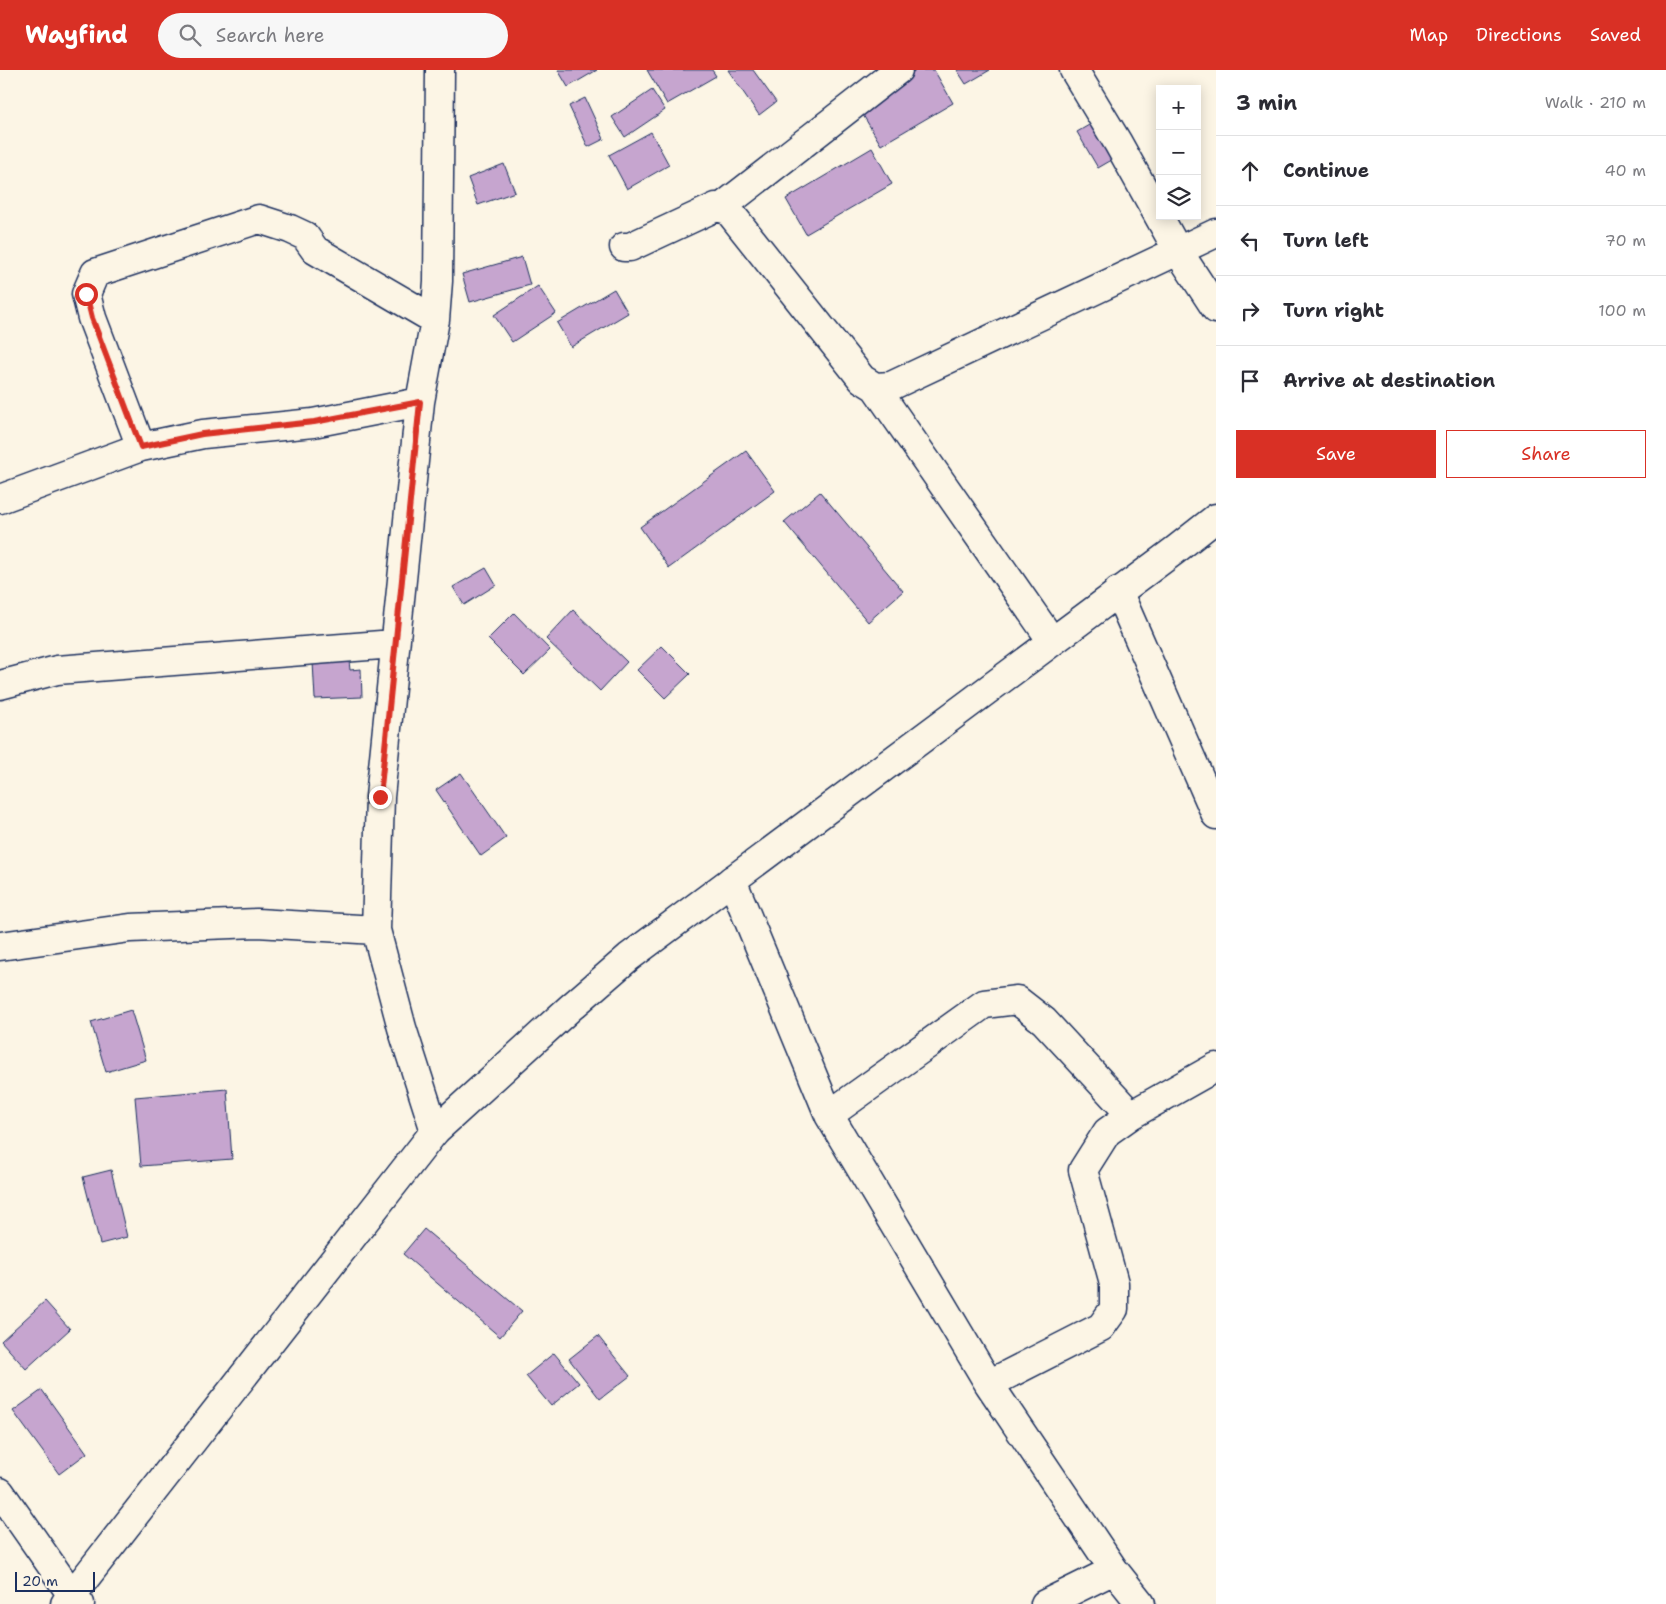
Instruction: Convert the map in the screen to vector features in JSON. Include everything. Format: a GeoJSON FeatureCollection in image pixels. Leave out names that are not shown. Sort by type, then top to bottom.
{"type":"FeatureCollection","features":[{"type":"Feature","properties":{"kind":"street"},"geometry":{"type":"LineString","coordinates":[[435,1131],[402,1028],[376,930],[380,797],[394,644],[420,402],[435,320],[438,281],[440,70]]}},
{"type":"Feature","properties":{"kind":"street"},"geometry":{"type":"LineString","coordinates":[[722,207],[898,70]]}},
{"type":"Feature","properties":{"kind":"street"},"geometry":{"type":"LineString","coordinates":[[1074,70],[1118,143],[1178,251],[1216,310]]}},
{"type":"Feature","properties":{"kind":"street"},"geometry":{"type":"LineString","coordinates":[[624,247],[630,247],[716,207],[728,210],[862,379],[875,387],[1052,641]]}},
{"type":"Feature","properties":{"kind":"street"},"geometry":{"type":"LineString","coordinates":[[141,447],[92,318],[86,294],[95,273],[258,220],[290,229],[304,236],[315,250],[435,320]]}},
{"type":"Feature","properties":{"kind":"street"},"geometry":{"type":"LineString","coordinates":[[875,387],[891,386],[1216,232]]}},
{"type":"Feature","properties":{"kind":"street"},"geometry":{"type":"LineString","coordinates":[[0,498],[141,447],[202,434],[314,422],[420,402]]}},
{"type":"Feature","properties":{"kind":"street"},"geometry":{"type":"LineString","coordinates":[[0,1492],[72,1601],[435,1131],[629,957],[1216,518]]}},
{"type":"Feature","properties":{"kind":"street"},"geometry":{"type":"LineString","coordinates":[[1118,591],[1216,815]]}},
{"type":"Feature","properties":{"kind":"street"},"geometry":{"type":"LineString","coordinates":[[0,685],[58,670],[394,644]]}},
{"type":"Feature","properties":{"kind":"street"},"geometry":{"type":"LineString","coordinates":[[732,880],[829,1114],[989,1384],[1114,1570],[1141,1604]]}},
{"type":"Feature","properties":{"kind":"street"},"geometry":{"type":"LineString","coordinates":[[0,946],[130,928],[256,924],[376,930]]}},
{"type":"Feature","properties":{"kind":"street"},"geometry":{"type":"LineString","coordinates":[[829,1114],[984,1004],[1016,1000],[1044,1021],[1131,1115]]}},
{"type":"Feature","properties":{"kind":"street"},"geometry":{"type":"LineString","coordinates":[[989,1384],[1102,1327],[1114,1309],[1114,1282],[1083,1170],[1107,1132],[1131,1115],[1216,1067]]}},
{"type":"Feature","properties":{"kind":"street"},"geometry":{"type":"LineString","coordinates":[[1045,1604],[1114,1570]]}},
{"type":"Feature","properties":{"kind":"building"},"geometry":{"type":"Polygon","coordinates":[[[558,70],[597,70],[568,87],[558,70]]]}},
{"type":"Feature","properties":{"kind":"building"},"geometry":{"type":"Polygon","coordinates":[[[647,70],[712,70],[716,76],[667,104],[647,70]]]}},
{"type":"Feature","properties":{"kind":"building"},"geometry":{"type":"Polygon","coordinates":[[[728,70],[753,70],[776,102],[759,115],[728,70]]]}},
{"type":"Feature","properties":{"kind":"building"},"geometry":{"type":"Polygon","coordinates":[[[916,70],[934,70],[953,103],[881,145],[857,105],[916,70]]]}},
{"type":"Feature","properties":{"kind":"building"},"geometry":{"type":"Polygon","coordinates":[[[957,70],[990,70],[966,84],[957,70]]]}},
{"type":"Feature","properties":{"kind":"building"},"geometry":{"type":"Polygon","coordinates":[[[652,90],[665,110],[625,137],[612,117],[652,90]]]}},
{"type":"Feature","properties":{"kind":"building"},"geometry":{"type":"Polygon","coordinates":[[[585,98],[604,139],[588,147],[569,106],[585,98]]]}},
{"type":"Feature","properties":{"kind":"building"},"geometry":{"type":"Polygon","coordinates":[[[1101,118],[1122,154],[1098,168],[1077,132],[1101,118]]]}},
{"type":"Feature","properties":{"kind":"building"},"geometry":{"type":"Polygon","coordinates":[[[651,132],[669,165],[627,189],[609,155],[651,132]]]}},
{"type":"Feature","properties":{"kind":"building"},"geometry":{"type":"Polygon","coordinates":[[[872,148],[892,184],[806,234],[786,199],[872,148]]]}},
{"type":"Feature","properties":{"kind":"building"},"geometry":{"type":"Polygon","coordinates":[[[504,164],[515,192],[478,205],[468,178],[504,164]]]}},
{"type":"Feature","properties":{"kind":"building"},"geometry":{"type":"Polygon","coordinates":[[[522,257],[530,285],[470,302],[462,274],[522,257]]]}},
{"type":"Feature","properties":{"kind":"building"},"geometry":{"type":"Polygon","coordinates":[[[538,286],[556,313],[512,342],[494,315],[538,286]]]}},
{"type":"Feature","properties":{"kind":"building"},"geometry":{"type":"Polygon","coordinates":[[[614,289],[628,313],[571,347],[557,323],[614,289]]]}},
{"type":"Feature","properties":{"kind":"building"},"geometry":{"type":"Polygon","coordinates":[[[746,451],[775,491],[669,568],[640,527],[746,451]]]}},
{"type":"Feature","properties":{"kind":"building"},"geometry":{"type":"Polygon","coordinates":[[[820,492],[903,591],[868,622],[784,522],[820,492]]]}},
{"type":"Feature","properties":{"kind":"building"},"geometry":{"type":"Polygon","coordinates":[[[486,568],[496,585],[464,605],[453,587],[486,568]]]}},
{"type":"Feature","properties":{"kind":"building"},"geometry":{"type":"Polygon","coordinates":[[[573,610],[627,662],[600,691],[546,639],[573,610]]]}},
{"type":"Feature","properties":{"kind":"building"},"geometry":{"type":"Polygon","coordinates":[[[514,613],[550,650],[524,675],[488,639],[514,613]]]}},
{"type":"Feature","properties":{"kind":"building"},"geometry":{"type":"Polygon","coordinates":[[[662,646],[690,674],[665,698],[637,670],[662,646]]]}},
{"type":"Feature","properties":{"kind":"building"},"geometry":{"type":"Polygon","coordinates":[[[349,661],[350,670],[361,669],[362,697],[315,699],[313,662],[349,661]]]}},
{"type":"Feature","properties":{"kind":"building"},"geometry":{"type":"Polygon","coordinates":[[[461,773],[506,838],[481,856],[436,790],[461,773]]]}},
{"type":"Feature","properties":{"kind":"building"},"geometry":{"type":"Polygon","coordinates":[[[131,1010],[146,1060],[106,1072],[91,1022],[131,1010]]]}},
{"type":"Feature","properties":{"kind":"building"},"geometry":{"type":"Polygon","coordinates":[[[227,1089],[232,1159],[141,1166],[135,1097],[227,1089]]]}},
{"type":"Feature","properties":{"kind":"building"},"geometry":{"type":"Polygon","coordinates":[[[111,1170],[127,1237],[100,1244],[83,1177],[111,1170]]]}},
{"type":"Feature","properties":{"kind":"building"},"geometry":{"type":"Polygon","coordinates":[[[424,1229],[522,1311],[500,1337],[403,1254],[424,1229]]]}},
{"type":"Feature","properties":{"kind":"building"},"geometry":{"type":"Polygon","coordinates":[[[45,1301],[70,1329],[26,1369],[1,1341],[45,1301]]]}},
{"type":"Feature","properties":{"kind":"building"},"geometry":{"type":"Polygon","coordinates":[[[598,1336],[630,1376],[600,1399],[569,1359],[598,1336]]]}},
{"type":"Feature","properties":{"kind":"building"},"geometry":{"type":"Polygon","coordinates":[[[554,1353],[579,1383],[551,1406],[526,1376],[554,1353]]]}},
{"type":"Feature","properties":{"kind":"building"},"geometry":{"type":"Polygon","coordinates":[[[42,1390],[87,1453],[59,1474],[13,1411],[42,1390]]]}},
{"type":"Feature","properties":{"kind":"route"},"geometry":{"type":"LineString","coordinates":[[86,294],[92,318],[141,447],[202,434],[314,422],[420,402],[380,797]]}}]}
